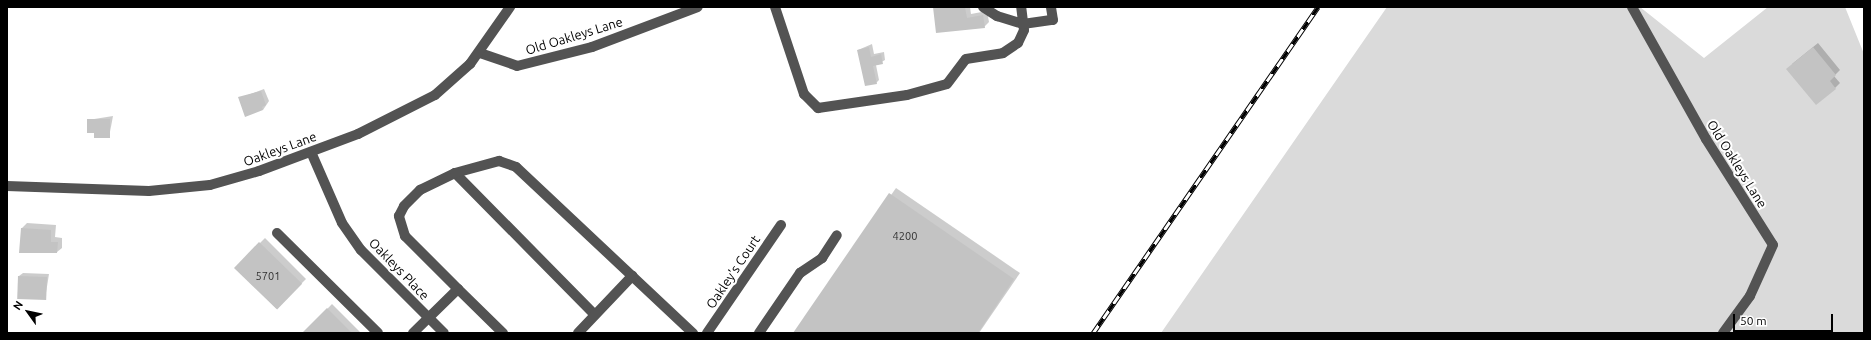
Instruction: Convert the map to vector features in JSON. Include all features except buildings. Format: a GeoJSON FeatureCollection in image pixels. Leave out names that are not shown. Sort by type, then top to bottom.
{"type":"FeatureCollection","features":[{"type":"Feature","properties":{"kind":"street","name":"Oakleys Lane"},"geometry":{"type":"LineString","coordinates":[[7,186],[179,189],[228,181],[311,152],[416,106],[451,83],[480,53],[510,7]]}},
{"type":"Feature","properties":{"kind":"street","name":"Old Oakleys Lane"},"geometry":{"type":"LineString","coordinates":[[480,53],[517,66],[592,47],[698,7]]}},
{"type":"Feature","properties":{"kind":"street"},"geometry":{"type":"LineString","coordinates":[[775,7],[804,94],[818,108],[907,95],[947,84],[966,60],[1003,53],[1018,43],[1023,24],[1021,7]]}},
{"type":"Feature","properties":{"kind":"street"},"geometry":{"type":"LineString","coordinates":[[983,7],[997,16],[1023,24],[1053,20],[1051,7]]}},
{"type":"Feature","properties":{"kind":"street","name":"Old Oakleys Lane"},"geometry":{"type":"LineString","coordinates":[[1632,7],[1710,146],[1773,245],[1750,296],[1723,333]]}},
{"type":"Feature","properties":{"kind":"street","name":"Oakleys Place"},"geometry":{"type":"LineString","coordinates":[[311,152],[342,223],[379,270],[444,333]]}},
{"type":"Feature","properties":{"kind":"street"},"geometry":{"type":"LineString","coordinates":[[502,333],[412,245],[405,236],[399,216],[420,190],[455,174],[508,162],[693,333]]}},
{"type":"Feature","properties":{"kind":"street"},"geometry":{"type":"LineString","coordinates":[[455,174],[595,315]]}},
{"type":"Feature","properties":{"kind":"street","name":"Oakley's Court"},"geometry":{"type":"LineString","coordinates":[[707,333],[781,225]]}},
{"type":"Feature","properties":{"kind":"street"},"geometry":{"type":"LineString","coordinates":[[277,233],[378,333]]}},
{"type":"Feature","properties":{"kind":"street"},"geometry":{"type":"LineString","coordinates":[[759,333],[800,273],[822,258],[837,235]]}},
{"type":"Feature","properties":{"kind":"street"},"geometry":{"type":"LineString","coordinates":[[578,333],[632,276]]}},
{"type":"Feature","properties":{"kind":"street"},"geometry":{"type":"LineString","coordinates":[[413,333],[458,289]]}},
{"type":"Feature","properties":{"kind":"shaded area"},"geometry":{"type":"Polygon","coordinates":[[[1387,7],[1640,7],[1704,58],[1768,7],[1845,7],[1864,54],[1864,333],[1161,333],[1387,7]]]}},
{"type":"Feature","properties":{"kind":"railway"},"geometry":{"type":"LineString","coordinates":[[1093,333],[1318,7]]}}]}
